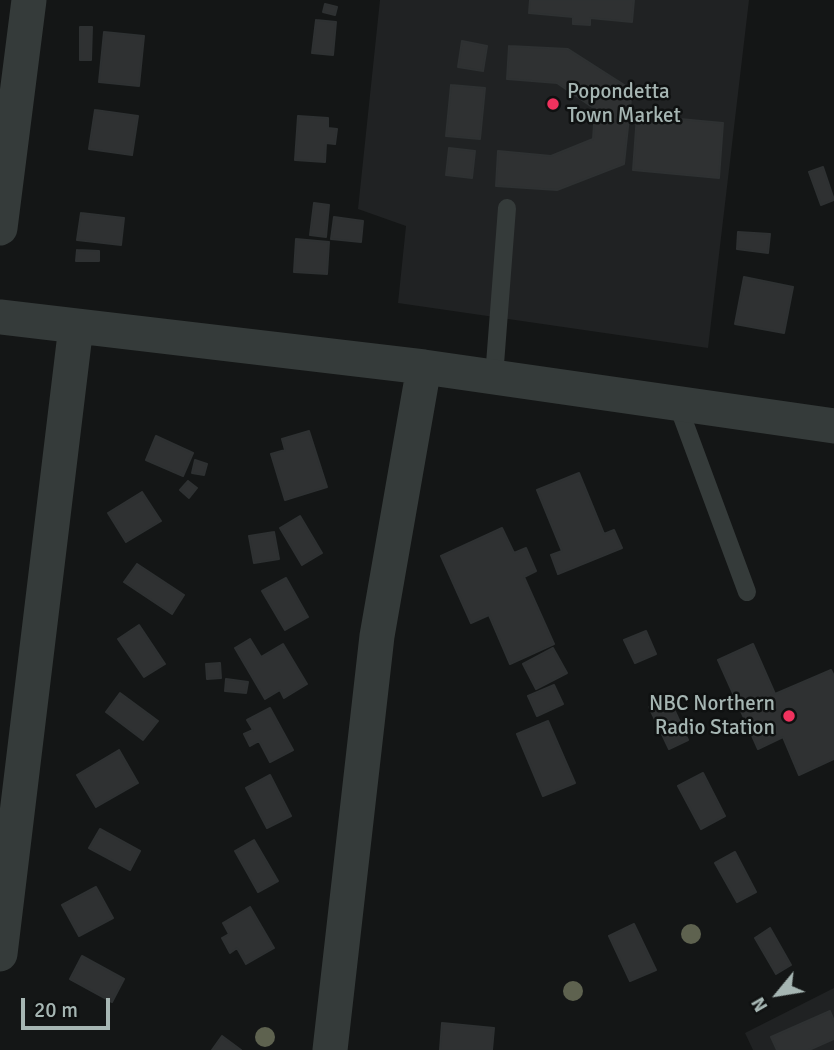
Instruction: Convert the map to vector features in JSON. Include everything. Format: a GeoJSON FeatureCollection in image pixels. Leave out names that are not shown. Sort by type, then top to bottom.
{"type":"FeatureCollection","features":[{"type":"Feature","properties":{"kind":"street"},"geometry":{"type":"LineString","coordinates":[[0,228],[29,0]]}},
{"type":"Feature","properties":{"kind":"street"},"geometry":{"type":"LineString","coordinates":[[0,317],[424,367],[834,426]]}},
{"type":"Feature","properties":{"kind":"street"},"geometry":{"type":"LineString","coordinates":[[0,954],[76,326]]}},
{"type":"Feature","properties":{"kind":"street"},"geometry":{"type":"LineString","coordinates":[[330,1050],[377,636],[424,367]]}},
{"type":"Feature","properties":{"kind":"lane"},"geometry":{"type":"LineString","coordinates":[[494,377],[506,208]]}},
{"type":"Feature","properties":{"kind":"lane"},"geometry":{"type":"LineString","coordinates":[[677,403],[747,592]]}},
{"type":"Feature","properties":{"kind":"shaded area","name":"Popondetta Town Market"},"geometry":{"type":"Polygon","coordinates":[[[380,0],[749,0],[708,348],[398,303],[406,226],[358,209],[380,0]]]}},
{"type":"Feature","properties":{"kind":"shaded area"},"geometry":{"type":"Polygon","coordinates":[[[834,988],[834,1050],[753,1050],[745,1033],[834,988]]]}},
{"type":"Feature","properties":{"kind":"building"},"geometry":{"type":"Polygon","coordinates":[[[530,0],[634,0],[632,22],[590,18],[590,25],[573,24],[573,17],[529,13],[530,0]]]}},
{"type":"Feature","properties":{"kind":"building"},"geometry":{"type":"Polygon","coordinates":[[[325,4],[337,7],[335,15],[323,12],[325,4]]]}},
{"type":"Feature","properties":{"kind":"building"},"geometry":{"type":"Polygon","coordinates":[[[316,20],[336,22],[333,55],[312,53],[316,20]]]}},
{"type":"Feature","properties":{"kind":"building"},"geometry":{"type":"Polygon","coordinates":[[[80,27],[92,27],[91,60],[80,60],[80,27]]]}},
{"type":"Feature","properties":{"kind":"building"},"geometry":{"type":"Polygon","coordinates":[[[104,32],[144,36],[139,86],[99,82],[104,32]]]}},
{"type":"Feature","properties":{"kind":"building"},"geometry":{"type":"Polygon","coordinates":[[[462,41],[487,46],[483,71],[458,67],[462,41]]]}},
{"type":"Feature","properties":{"kind":"building"},"geometry":{"type":"Polygon","coordinates":[[[509,46],[568,49],[632,90],[624,164],[557,190],[496,186],[498,151],[551,156],[593,139],[595,109],[557,83],[507,79],[509,46]]]}},
{"type":"Feature","properties":{"kind":"building"},"geometry":{"type":"Polygon","coordinates":[[[451,85],[485,88],[480,139],[446,136],[451,85]]]}},
{"type":"Feature","properties":{"kind":"building"},"geometry":{"type":"Polygon","coordinates":[[[95,110],[138,116],[132,155],[89,149],[95,110]]]}},
{"type":"Feature","properties":{"kind":"building"},"geometry":{"type":"Polygon","coordinates":[[[637,115],[723,123],[719,178],[633,170],[637,115]]]}},
{"type":"Feature","properties":{"kind":"building"},"geometry":{"type":"Polygon","coordinates":[[[298,116],[328,118],[328,128],[337,129],[335,144],[326,143],[325,162],[295,160],[298,116]]]}},
{"type":"Feature","properties":{"kind":"building"},"geometry":{"type":"Polygon","coordinates":[[[449,148],[475,151],[472,178],[446,175],[449,148]]]}},
{"type":"Feature","properties":{"kind":"building"},"geometry":{"type":"Polygon","coordinates":[[[823,167],[834,200],[821,205],[809,172],[823,167]]]}},
{"type":"Feature","properties":{"kind":"building"},"geometry":{"type":"Polygon","coordinates":[[[314,203],[329,205],[326,237],[310,235],[314,203]]]}},
{"type":"Feature","properties":{"kind":"building"},"geometry":{"type":"Polygon","coordinates":[[[81,213],[124,218],[121,245],[77,240],[81,213]]]}},
{"type":"Feature","properties":{"kind":"building"},"geometry":{"type":"Polygon","coordinates":[[[334,217],[363,221],[361,242],[331,239],[334,217]]]}},
{"type":"Feature","properties":{"kind":"building"},"geometry":{"type":"Polygon","coordinates":[[[738,232],[770,234],[768,253],[737,249],[738,232]]]}},
{"type":"Feature","properties":{"kind":"building"},"geometry":{"type":"Polygon","coordinates":[[[296,239],[329,242],[327,274],[294,272],[296,239]]]}},
{"type":"Feature","properties":{"kind":"building"},"geometry":{"type":"Polygon","coordinates":[[[77,250],[99,251],[99,261],[76,261],[77,250]]]}},
{"type":"Feature","properties":{"kind":"building"},"geometry":{"type":"Polygon","coordinates":[[[744,277],[793,287],[784,333],[735,324],[744,277]]]}},
{"type":"Feature","properties":{"kind":"building"},"geometry":{"type":"Polygon","coordinates":[[[309,431],[327,487],[285,500],[271,454],[285,450],[282,439],[309,431]]]}},
{"type":"Feature","properties":{"kind":"building"},"geometry":{"type":"Polygon","coordinates":[[[156,436],[193,453],[183,476],[146,460],[156,436]]]}},
{"type":"Feature","properties":{"kind":"building"},"geometry":{"type":"Polygon","coordinates":[[[195,460],[207,464],[204,475],[192,473],[195,460]]]}},
{"type":"Feature","properties":{"kind":"building"},"geometry":{"type":"Polygon","coordinates":[[[579,473],[604,534],[614,530],[622,548],[558,574],[551,555],[562,551],[537,490],[579,473]]]}},
{"type":"Feature","properties":{"kind":"building"},"geometry":{"type":"Polygon","coordinates":[[[188,481],[197,488],[189,498],[180,490],[188,481]]]}},
{"type":"Feature","properties":{"kind":"building"},"geometry":{"type":"Polygon","coordinates":[[[142,492],[161,521],[126,542],[108,513],[142,492]]]}},
{"type":"Feature","properties":{"kind":"building"},"geometry":{"type":"Polygon","coordinates":[[[300,516],[322,553],[302,565],[280,528],[300,516]]]}},
{"type":"Feature","properties":{"kind":"building"},"geometry":{"type":"Polygon","coordinates":[[[502,528],[514,553],[526,548],[536,571],[524,577],[554,644],[510,664],[489,615],[471,623],[441,556],[502,528]]]}},
{"type":"Feature","properties":{"kind":"building"},"geometry":{"type":"Polygon","coordinates":[[[274,532],[279,559],[254,563],[249,536],[274,532]]]}},
{"type":"Feature","properties":{"kind":"building"},"geometry":{"type":"Polygon","coordinates":[[[137,564],[184,595],[172,614],[124,582],[137,564]]]}},
{"type":"Feature","properties":{"kind":"building"},"geometry":{"type":"Polygon","coordinates":[[[286,578],[308,617],[285,630],[262,591],[286,578]]]}},
{"type":"Feature","properties":{"kind":"building"},"geometry":{"type":"Polygon","coordinates":[[[139,625],[165,664],[144,677],[118,639],[139,625]]]}},
{"type":"Feature","properties":{"kind":"building"},"geometry":{"type":"Polygon","coordinates":[[[646,631],[656,654],[635,663],[624,640],[646,631]]]}},
{"type":"Feature","properties":{"kind":"building"},"geometry":{"type":"Polygon","coordinates":[[[250,639],[261,657],[283,644],[307,684],[284,698],[280,690],[265,699],[235,648],[250,639]]]}},
{"type":"Feature","properties":{"kind":"building","name":"NBC Northern Radio Station"},"geometry":{"type":"Polygon","coordinates":[[[753,644],[775,694],[831,670],[834,676],[834,759],[799,775],[783,737],[758,749],[718,660],[753,644]]]}},
{"type":"Feature","properties":{"kind":"building"},"geometry":{"type":"Polygon","coordinates":[[[553,648],[567,673],[536,689],[523,664],[553,648]]]}},
{"type":"Feature","properties":{"kind":"building"},"geometry":{"type":"Polygon","coordinates":[[[220,663],[221,678],[207,679],[206,664],[220,663]]]}},
{"type":"Feature","properties":{"kind":"building"},"geometry":{"type":"Polygon","coordinates":[[[226,679],[248,682],[246,693],[225,691],[226,679]]]}},
{"type":"Feature","properties":{"kind":"building"},"geometry":{"type":"Polygon","coordinates":[[[554,685],[563,704],[537,716],[528,696],[554,685]]]}},
{"type":"Feature","properties":{"kind":"building"},"geometry":{"type":"Polygon","coordinates":[[[120,693],[158,721],[143,740],[106,712],[120,693]]]}},
{"type":"Feature","properties":{"kind":"building"},"geometry":{"type":"Polygon","coordinates":[[[669,698],[688,740],[669,749],[649,707],[669,698]]]}},
{"type":"Feature","properties":{"kind":"building"},"geometry":{"type":"Polygon","coordinates":[[[270,708],[293,750],[270,762],[259,741],[250,746],[244,734],[253,730],[247,720],[270,708]]]}},
{"type":"Feature","properties":{"kind":"building"},"geometry":{"type":"Polygon","coordinates":[[[548,721],[575,783],[543,796],[517,734],[548,721]]]}},
{"type":"Feature","properties":{"kind":"building"},"geometry":{"type":"Polygon","coordinates":[[[119,750],[138,783],[96,807],[77,775],[119,750]]]}},
{"type":"Feature","properties":{"kind":"building"},"geometry":{"type":"Polygon","coordinates":[[[703,773],[725,816],[701,829],[678,786],[703,773]]]}},
{"type":"Feature","properties":{"kind":"building"},"geometry":{"type":"Polygon","coordinates":[[[270,775],[291,816],[267,828],[246,788],[270,775]]]}},
{"type":"Feature","properties":{"kind":"building"},"geometry":{"type":"Polygon","coordinates":[[[100,829],[140,851],[130,870],[89,848],[100,829]]]}},
{"type":"Feature","properties":{"kind":"building"},"geometry":{"type":"Polygon","coordinates":[[[254,840],[278,881],[258,892],[235,851],[254,840]]]}},
{"type":"Feature","properties":{"kind":"building"},"geometry":{"type":"Polygon","coordinates":[[[735,852],[756,892],[737,902],[715,863],[735,852]]]}},
{"type":"Feature","properties":{"kind":"building"},"geometry":{"type":"Polygon","coordinates":[[[96,887],[113,918],[79,936],[62,905],[96,887]]]}},
{"type":"Feature","properties":{"kind":"building"},"geometry":{"type":"Polygon","coordinates":[[[250,907],[274,948],[246,964],[237,948],[230,953],[222,938],[229,934],[223,923],[250,907]]]}},
{"type":"Feature","properties":{"kind":"building"},"geometry":{"type":"Polygon","coordinates":[[[634,924],[656,970],[630,981],[609,936],[634,924]]]}},
{"type":"Feature","properties":{"kind":"building"},"geometry":{"type":"Polygon","coordinates":[[[770,928],[791,965],[776,974],[755,938],[770,928]]]}},
{"type":"Feature","properties":{"kind":"building"},"geometry":{"type":"Polygon","coordinates":[[[82,956],[124,979],[112,1002],[70,979],[82,956]]]}},
{"type":"Feature","properties":{"kind":"building"},"geometry":{"type":"Polygon","coordinates":[[[830,1011],[834,1021],[834,1039],[809,1050],[777,1050],[771,1037],[830,1011]]]}},
{"type":"Feature","properties":{"kind":"building"},"geometry":{"type":"Polygon","coordinates":[[[442,1023],[494,1028],[492,1050],[440,1050],[442,1023]]]}},
{"type":"Feature","properties":{"kind":"building"},"geometry":{"type":"Polygon","coordinates":[[[222,1036],[241,1050],[212,1050],[222,1036]]]}},
{"type":"Feature","properties":{"kind":"place","name":"Popondetta Town Market"},"geometry":{"type":"Point","coordinates":[553,104]}},
{"type":"Feature","properties":{"kind":"place","name":"NBC Northern Radio Station"},"geometry":{"type":"Point","coordinates":[789,716]}}]}
